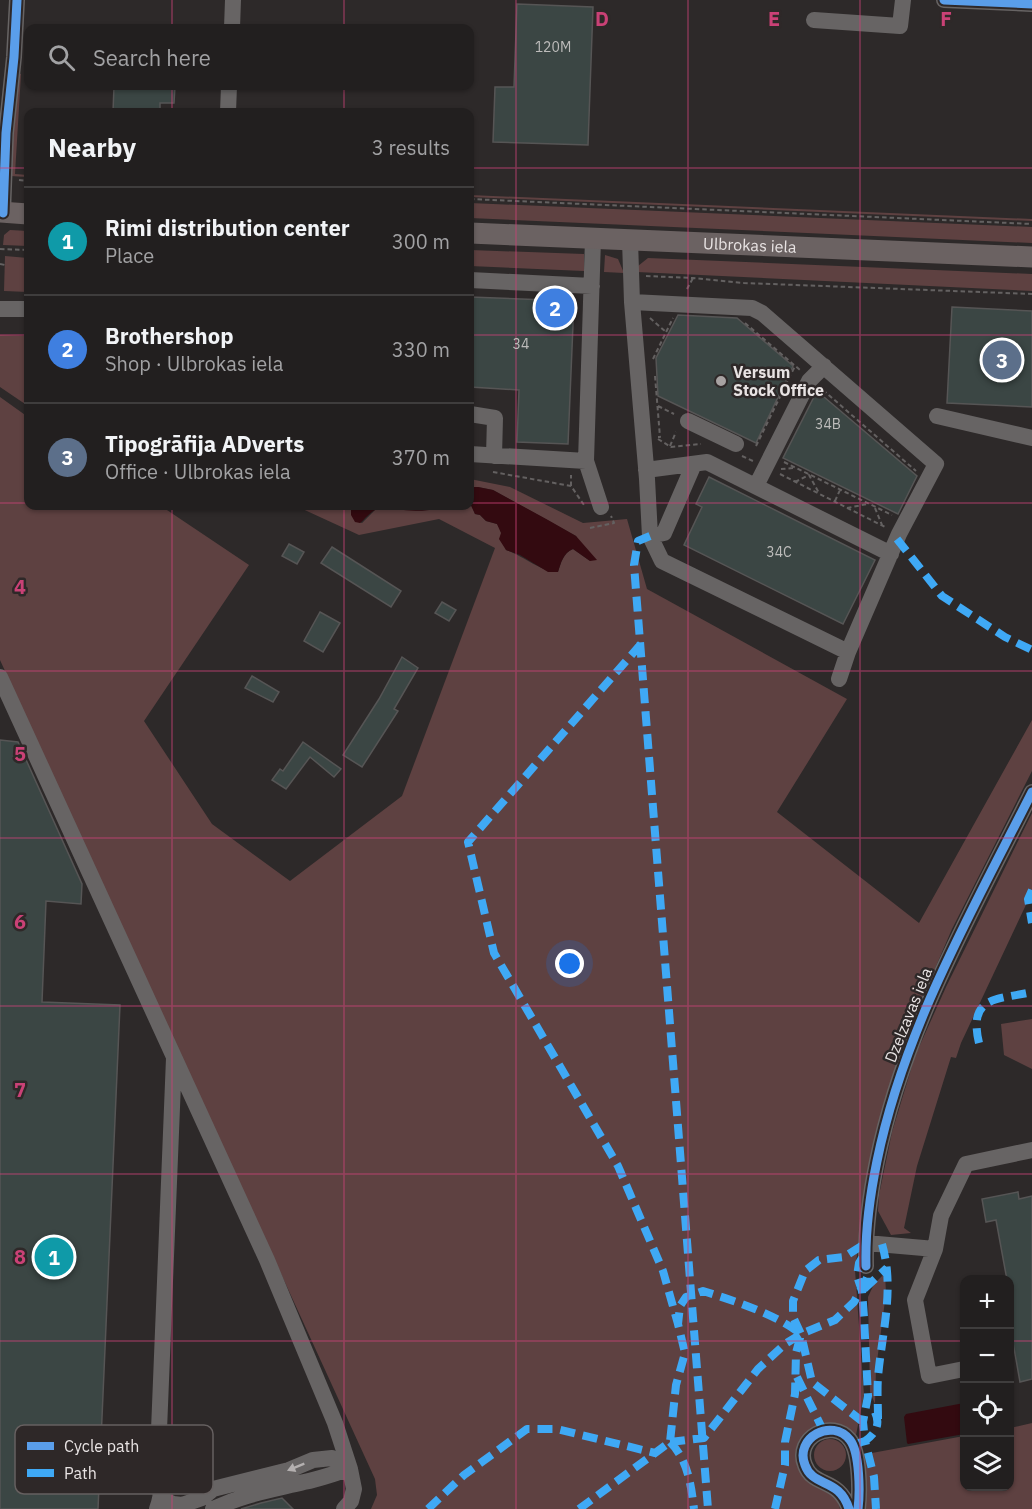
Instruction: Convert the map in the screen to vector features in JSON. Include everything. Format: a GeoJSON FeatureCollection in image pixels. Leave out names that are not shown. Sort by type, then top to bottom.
{"type":"FeatureCollection","features":[{"type":"Feature","properties":{"kind":"main road"},"geometry":{"type":"LineString","coordinates":[[2,213],[24,214]]}},
{"type":"Feature","properties":{"kind":"main road","name":"Ulbrokas iela"},"geometry":{"type":"LineString","coordinates":[[474,233],[1032,257]]}},
{"type":"Feature","properties":{"kind":"street"},"geometry":{"type":"LineString","coordinates":[[2,213],[4,102],[14,57],[17,0]]}},
{"type":"Feature","properties":{"kind":"street"},"geometry":{"type":"LineString","coordinates":[[232,24],[233,0]]}},
{"type":"Feature","properties":{"kind":"street"},"geometry":{"type":"LineString","coordinates":[[814,20],[900,26],[903,0]]}},
{"type":"Feature","properties":{"kind":"street"},"geometry":{"type":"LineString","coordinates":[[944,0],[1022,3]]}},
{"type":"Feature","properties":{"kind":"street"},"geometry":{"type":"LineString","coordinates":[[228,108],[229,90]]}},
{"type":"Feature","properties":{"kind":"street"},"geometry":{"type":"LineString","coordinates":[[593,238],[586,461],[601,513]]}},
{"type":"Feature","properties":{"kind":"street"},"geometry":{"type":"LineString","coordinates":[[630,240],[630,276],[650,536],[662,561],[848,652]]}},
{"type":"Feature","properties":{"kind":"street"},"geometry":{"type":"LineString","coordinates":[[474,280],[592,286]]}},
{"type":"Feature","properties":{"kind":"street"},"geometry":{"type":"LineString","coordinates":[[632,302],[752,308],[762,313],[940,468],[891,554],[848,652],[839,679]]}},
{"type":"Feature","properties":{"kind":"street"},"geometry":{"type":"LineString","coordinates":[[0,309],[24,309]]}},
{"type":"Feature","properties":{"kind":"street"},"geometry":{"type":"LineString","coordinates":[[756,486],[810,379],[824,366]]}},
{"type":"Feature","properties":{"kind":"street"},"geometry":{"type":"LineString","coordinates":[[474,415],[495,418],[491,464]]}},
{"type":"Feature","properties":{"kind":"street"},"geometry":{"type":"LineString","coordinates":[[938,416],[1032,438]]}},
{"type":"Feature","properties":{"kind":"street"},"geometry":{"type":"LineString","coordinates":[[685,420],[742,446]]}},
{"type":"Feature","properties":{"kind":"street"},"geometry":{"type":"LineString","coordinates":[[650,536],[664,533],[717,435]]}},
{"type":"Feature","properties":{"kind":"street"},"geometry":{"type":"LineString","coordinates":[[474,455],[491,464],[586,461]]}},
{"type":"Feature","properties":{"kind":"street"},"geometry":{"type":"LineString","coordinates":[[646,470],[701,463],[756,486],[891,554]]}},
{"type":"Feature","properties":{"kind":"street"},"geometry":{"type":"LineString","coordinates":[[0,677],[267,1260],[335,1423],[350,1468],[354,1489],[351,1501],[344,1509]]}},
{"type":"Feature","properties":{"kind":"street","name":"Dzelzavas iela"},"geometry":{"type":"LineString","coordinates":[[866,1266],[872,1189],[880,1145],[904,1063],[944,967],[1032,792]]}},
{"type":"Feature","properties":{"kind":"street"},"geometry":{"type":"LineString","coordinates":[[159,1425],[174,1054]]}},
{"type":"Feature","properties":{"kind":"street"},"geometry":{"type":"LineString","coordinates":[[960,1369],[929,1376],[915,1300],[935,1249],[941,1216],[966,1164],[1032,1150]]}},
{"type":"Feature","properties":{"kind":"street"},"geometry":{"type":"LineString","coordinates":[[867,1243],[935,1249]]}},
{"type":"Feature","properties":{"kind":"street"},"geometry":{"type":"LineString","coordinates":[[849,1509],[838,1489],[809,1474],[805,1466],[804,1448],[808,1440],[823,1430],[841,1432],[853,1445],[856,1455],[858,1509]]}},
{"type":"Feature","properties":{"kind":"street"},"geometry":{"type":"LineString","coordinates":[[213,1489],[289,1470],[313,1460],[332,1458],[350,1468]]}},
{"type":"Feature","properties":{"kind":"street"},"geometry":{"type":"LineString","coordinates":[[213,1509],[244,1496],[350,1468]]}},
{"type":"Feature","properties":{"kind":"street"},"geometry":{"type":"LineString","coordinates":[[159,1504],[182,1505],[207,1494]]}},
{"type":"Feature","properties":{"kind":"path"},"geometry":{"type":"LineString","coordinates":[[474,199],[1032,224]]}},
{"type":"Feature","properties":{"kind":"path"},"geometry":{"type":"LineString","coordinates":[[0,249],[24,250]]}},
{"type":"Feature","properties":{"kind":"path"},"geometry":{"type":"LineString","coordinates":[[0,264],[5,265]]}},
{"type":"Feature","properties":{"kind":"path"},"geometry":{"type":"LineString","coordinates":[[630,276],[693,278],[744,283],[1032,294]]}},
{"type":"Feature","properties":{"kind":"path"},"geometry":{"type":"LineString","coordinates":[[649,351],[653,359],[693,278]]}},
{"type":"Feature","properties":{"kind":"path"},"geometry":{"type":"LineString","coordinates":[[644,321],[654,313]]}},
{"type":"Feature","properties":{"kind":"path"},"geometry":{"type":"LineString","coordinates":[[648,316],[666,332]]}},
{"type":"Feature","properties":{"kind":"path"},"geometry":{"type":"LineString","coordinates":[[743,321],[920,475]]}},
{"type":"Feature","properties":{"kind":"path"},"geometry":{"type":"LineString","coordinates":[[756,446],[795,366]]}},
{"type":"Feature","properties":{"kind":"path"},"geometry":{"type":"LineString","coordinates":[[643,438],[660,437],[654,370]]}},
{"type":"Feature","properties":{"kind":"path"},"geometry":{"type":"LineString","coordinates":[[658,406],[685,420],[670,446]]}},
{"type":"Feature","properties":{"kind":"path"},"geometry":{"type":"LineString","coordinates":[[742,446],[756,446],[763,449],[771,459],[795,468]]}},
{"type":"Feature","properties":{"kind":"path"},"geometry":{"type":"LineString","coordinates":[[742,446],[810,475],[898,519]]}},
{"type":"Feature","properties":{"kind":"path"},"geometry":{"type":"LineString","coordinates":[[491,464],[507,473],[571,486],[614,524],[590,528]]}},
{"type":"Feature","properties":{"kind":"path"},"geometry":{"type":"LineString","coordinates":[[795,482],[810,475]]}},
{"type":"Feature","properties":{"kind":"path"},"geometry":{"type":"LineString","coordinates":[[810,475],[820,495]]}},
{"type":"Feature","properties":{"kind":"path"},"geometry":{"type":"LineString","coordinates":[[835,502],[840,490]]}},
{"type":"Feature","properties":{"kind":"path"},"geometry":{"type":"LineString","coordinates":[[847,508],[868,504]]}},
{"type":"Feature","properties":{"kind":"path"},"geometry":{"type":"LineString","coordinates":[[875,508],[882,526]]}},
{"type":"Feature","properties":{"kind":"shaded area"},"geometry":{"type":"Polygon","coordinates":[[[18,73],[21,74],[15,174],[24,175],[24,177],[10,176],[18,73]]]}},
{"type":"Feature","properties":{"kind":"shaded area"},"geometry":{"type":"Polygon","coordinates":[[[474,195],[1032,219],[1032,221],[474,197],[474,195]]]}},
{"type":"Feature","properties":{"kind":"shaded area"},"geometry":{"type":"Polygon","coordinates":[[[474,203],[1032,227],[1032,243],[474,218],[474,203]]]}},
{"type":"Feature","properties":{"kind":"shaded area"},"geometry":{"type":"Polygon","coordinates":[[[10,230],[24,231],[24,246],[3,245],[4,235],[10,230]]]}},
{"type":"Feature","properties":{"kind":"shaded area"},"geometry":{"type":"Polygon","coordinates":[[[474,250],[584,254],[584,271],[474,266],[474,250]]]}},
{"type":"Feature","properties":{"kind":"shaded area"},"geometry":{"type":"Polygon","coordinates":[[[605,255],[618,259],[624,273],[604,272],[605,255]]]}},
{"type":"Feature","properties":{"kind":"shaded area"},"geometry":{"type":"Polygon","coordinates":[[[5,256],[24,258],[24,292],[4,291],[5,256]]]}},
{"type":"Feature","properties":{"kind":"shaded area"},"geometry":{"type":"Polygon","coordinates":[[[648,258],[1032,274],[1032,291],[637,272],[638,266],[648,258]]]}},
{"type":"Feature","properties":{"kind":"shaded area"},"geometry":{"type":"Polygon","coordinates":[[[0,335],[24,336],[24,403],[0,387],[0,335]]]}},
{"type":"Feature","properties":{"kind":"shaded area"},"geometry":{"type":"Polygon","coordinates":[[[0,397],[24,414],[24,510],[167,510],[249,565],[144,721],[212,824],[290,881],[402,796],[495,548],[439,519],[359,535],[305,510],[351,510],[353,517],[362,523],[375,510],[473,510],[475,514],[480,515],[486,521],[497,524],[506,550],[544,569],[558,572],[561,562],[573,549],[590,561],[576,536],[493,490],[474,487],[474,480],[510,487],[583,523],[627,519],[647,589],[847,699],[777,812],[919,923],[1032,720],[1032,771],[952,929],[900,1050],[870,1159],[855,1270],[864,1395],[856,1437],[845,1428],[799,1449],[838,1502],[840,1509],[371,1509],[377,1495],[375,1479],[0,660],[0,397]]]}},
{"type":"Feature","properties":{"kind":"shaded area"},"geometry":{"type":"Polygon","coordinates":[[[474,487],[493,490],[576,536],[597,560],[590,561],[573,549],[561,562],[558,572],[548,572],[520,555],[506,550],[499,539],[501,533],[497,524],[486,521],[480,515],[475,514],[474,487]]]}},
{"type":"Feature","properties":{"kind":"shaded area"},"geometry":{"type":"Polygon","coordinates":[[[351,510],[375,510],[360,523],[355,522],[351,510]]]}},
{"type":"Feature","properties":{"kind":"shaded area"},"geometry":{"type":"Polygon","coordinates":[[[1032,813],[1032,892],[956,1058],[951,1057],[917,1166],[904,1228],[911,1233],[891,1235],[878,1211],[879,1195],[892,1132],[915,1056],[946,987],[1032,813]]]}},
{"type":"Feature","properties":{"kind":"shaded area"},"geometry":{"type":"Polygon","coordinates":[[[1032,1019],[1032,1069],[1004,1055],[1001,1024],[1032,1019]]]}},
{"type":"Feature","properties":{"kind":"shaded area"},"geometry":{"type":"Polygon","coordinates":[[[885,1273],[886,1293],[876,1369],[875,1404],[870,1392],[868,1297],[874,1284],[885,1273]]]}},
{"type":"Feature","properties":{"kind":"shaded area"},"geometry":{"type":"Polygon","coordinates":[[[960,1404],[960,1435],[908,1444],[904,1417],[906,1414],[960,1404]]]}},
{"type":"Feature","properties":{"kind":"shaded area"},"geometry":{"type":"Polygon","coordinates":[[[1032,1423],[1032,1509],[863,1509],[861,1455],[960,1437],[960,1491],[1014,1491],[1014,1427],[1032,1423]]]}},
{"type":"Feature","properties":{"kind":"shaded area"},"geometry":{"type":"Polygon","coordinates":[[[830,1439],[842,1443],[846,1455],[842,1467],[830,1471],[818,1467],[814,1455],[818,1443],[830,1439]]]}},
{"type":"Feature","properties":{"kind":"building"},"geometry":{"type":"Polygon","coordinates":[[[517,4],[593,7],[588,145],[493,142],[495,87],[514,87],[517,4]]]}},
{"type":"Feature","properties":{"kind":"building"},"geometry":{"type":"Polygon","coordinates":[[[114,90],[175,90],[174,103],[160,103],[160,108],[113,108],[114,90]]]}},
{"type":"Feature","properties":{"kind":"building"},"geometry":{"type":"Polygon","coordinates":[[[474,297],[574,301],[568,444],[517,442],[519,390],[474,387],[474,297]]]}},
{"type":"Feature","properties":{"kind":"building"},"geometry":{"type":"Polygon","coordinates":[[[952,307],[1032,311],[1032,407],[947,403],[952,307]]]}},
{"type":"Feature","properties":{"kind":"building","name":"Versum Stock Office"},"geometry":{"type":"Polygon","coordinates":[[[678,315],[737,318],[793,366],[756,443],[658,396],[656,358],[678,315]]]}},
{"type":"Feature","properties":{"kind":"building"},"geometry":{"type":"Polygon","coordinates":[[[817,391],[917,476],[898,514],[783,458],[817,391]]]}},
{"type":"Feature","properties":{"kind":"building"},"geometry":{"type":"Polygon","coordinates":[[[709,477],[875,560],[843,624],[684,545],[702,507],[696,504],[709,477]]]}},
{"type":"Feature","properties":{"kind":"building"},"geometry":{"type":"Polygon","coordinates":[[[289,544],[304,552],[297,564],[282,556],[289,544]]]}},
{"type":"Feature","properties":{"kind":"building"},"geometry":{"type":"Polygon","coordinates":[[[332,547],[401,591],[391,607],[321,563],[332,547]]]}},
{"type":"Feature","properties":{"kind":"building"},"geometry":{"type":"Polygon","coordinates":[[[442,602],[456,610],[449,621],[435,613],[442,602]]]}},
{"type":"Feature","properties":{"kind":"building"},"geometry":{"type":"Polygon","coordinates":[[[320,612],[340,623],[323,652],[304,641],[320,612]]]}},
{"type":"Feature","properties":{"kind":"building"},"geometry":{"type":"Polygon","coordinates":[[[402,657],[418,668],[394,709],[398,711],[362,767],[343,755],[379,699],[402,657]]]}},
{"type":"Feature","properties":{"kind":"building"},"geometry":{"type":"Polygon","coordinates":[[[252,676],[279,692],[273,702],[245,688],[252,676]]]}},
{"type":"Feature","properties":{"kind":"building"},"geometry":{"type":"Polygon","coordinates":[[[0,740],[18,742],[82,884],[81,904],[46,901],[42,1002],[120,1005],[102,1425],[15,1425],[15,1494],[99,1494],[98,1509],[0,1509],[0,740]]]}},
{"type":"Feature","properties":{"kind":"building"},"geometry":{"type":"Polygon","coordinates":[[[303,742],[341,769],[334,777],[310,757],[286,789],[272,780],[280,769],[283,771],[303,742]]]}},
{"type":"Feature","properties":{"kind":"building"},"geometry":{"type":"Polygon","coordinates":[[[1018,1192],[1019,1199],[1032,1196],[1032,1379],[1020,1382],[1014,1348],[1014,1275],[1006,1275],[996,1220],[986,1222],[982,1199],[1018,1192]]]}},
{"type":"Feature","properties":{"kind":"building"},"geometry":{"type":"Polygon","coordinates":[[[282,1498],[293,1509],[241,1509],[261,1503],[282,1498]]]}},
{"type":"Feature","properties":{"kind":"marked path"},"geometry":{"type":"LineString","coordinates":[[650,536],[638,541],[634,565],[708,1509]]}},
{"type":"Feature","properties":{"kind":"marked path"},"geometry":{"type":"LineString","coordinates":[[897,539],[942,596],[1005,637],[1032,650]]}},
{"type":"Feature","properties":{"kind":"marked path"},"geometry":{"type":"LineString","coordinates":[[641,644],[468,842],[494,953],[618,1166],[663,1271],[678,1324]]}},
{"type":"Feature","properties":{"kind":"marked path"},"geometry":{"type":"LineString","coordinates":[[1032,890],[1028,899],[1032,923]]}},
{"type":"Feature","properties":{"kind":"marked path"},"geometry":{"type":"LineString","coordinates":[[979,1043],[977,1028],[981,1008],[997,999],[1032,992]]}},
{"type":"Feature","properties":{"kind":"marked path"},"geometry":{"type":"LineString","coordinates":[[863,1422],[812,1382],[801,1334],[793,1317],[793,1301],[805,1271],[819,1260],[844,1257],[866,1243]]}},
{"type":"Feature","properties":{"kind":"marked path"},"geometry":{"type":"LineString","coordinates":[[878,1419],[878,1377],[888,1294],[886,1261],[882,1244]]}},
{"type":"Feature","properties":{"kind":"marked path"},"geometry":{"type":"LineString","coordinates":[[853,1445],[865,1441],[863,1422],[868,1396],[862,1291],[857,1276],[862,1258]]}},
{"type":"Feature","properties":{"kind":"marked path"},"geometry":{"type":"LineString","coordinates":[[670,1442],[704,1438],[758,1369],[785,1344],[801,1334],[835,1320],[854,1302],[867,1278],[866,1266]]}},
{"type":"Feature","properties":{"kind":"marked path"},"geometry":{"type":"LineString","coordinates":[[864,1289],[887,1268]]}},
{"type":"Feature","properties":{"kind":"marked path"},"geometry":{"type":"LineString","coordinates":[[579,1509],[670,1442],[676,1385],[685,1353],[678,1324],[680,1306],[686,1297],[703,1291],[767,1314],[801,1334],[796,1353],[795,1394],[785,1442],[785,1465],[775,1509]]}},
{"type":"Feature","properties":{"kind":"marked path"},"geometry":{"type":"LineString","coordinates":[[797,1377],[823,1430]]}},
{"type":"Feature","properties":{"kind":"marked path"},"geometry":{"type":"LineString","coordinates":[[875,1412],[876,1429],[865,1441],[874,1477],[876,1509]]}},
{"type":"Feature","properties":{"kind":"marked path"},"geometry":{"type":"LineString","coordinates":[[428,1509],[464,1475],[527,1429],[557,1429],[655,1453]]}},
{"type":"Feature","properties":{"kind":"marked path"},"geometry":{"type":"LineString","coordinates":[[670,1442],[685,1465],[694,1509]]}},
{"type":"Feature","properties":{"kind":"cycle path"},"geometry":{"type":"LineString","coordinates":[[3,213],[6,133],[17,0]]}},
{"type":"Feature","properties":{"kind":"cycle path"},"geometry":{"type":"LineString","coordinates":[[944,0],[1032,4]]}},
{"type":"Feature","properties":{"kind":"cycle path"},"geometry":{"type":"LineString","coordinates":[[866,1266],[867,1226],[874,1174],[889,1112],[904,1064],[942,972],[1032,792]]}},
{"type":"Feature","properties":{"kind":"cycle path"},"geometry":{"type":"LineString","coordinates":[[849,1509],[839,1492],[814,1477],[805,1465],[803,1455],[805,1446],[810,1439],[825,1431],[834,1430],[842,1433],[853,1446],[858,1473],[858,1509]]}},
{"type":"Feature","properties":{"kind":"place","name":"Brothershop"},"geometry":{"type":"Point","coordinates":[555,308]}},
{"type":"Feature","properties":{"kind":"place","name":"Tipogrāfija ADverts"},"geometry":{"type":"Point","coordinates":[1002,360]}},
{"type":"Feature","properties":{"kind":"place","name":"Versum Stock Office"},"geometry":{"type":"Point","coordinates":[721,381]}},
{"type":"Feature","properties":{"kind":"place","name":"Rimi distribution center"},"geometry":{"type":"Point","coordinates":[54,1257]}}]}
